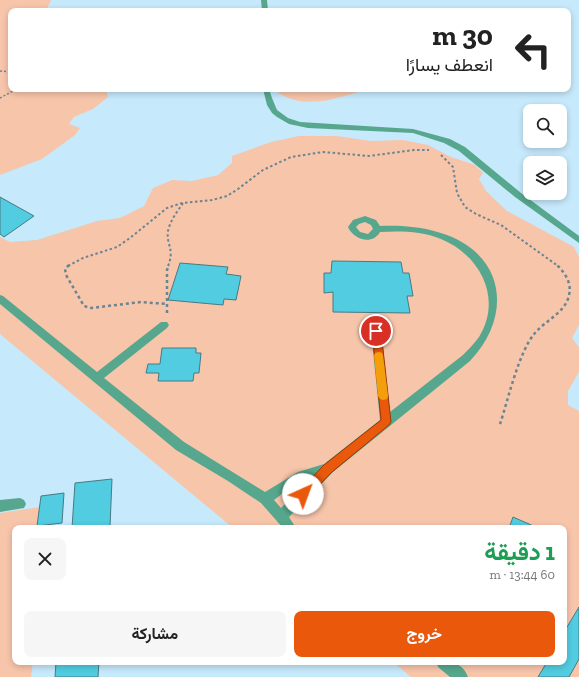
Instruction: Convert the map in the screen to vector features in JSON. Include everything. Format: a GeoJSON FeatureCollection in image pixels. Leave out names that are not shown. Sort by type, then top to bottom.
{"type":"FeatureCollection","features":[{"type":"Feature","properties":{"kind":"street"},"geometry":{"type":"LineString","coordinates":[[267,92],[268,99],[274,111],[280,116],[297,124],[308,126],[413,131],[447,141],[462,149],[518,195],[579,240]]}},
{"type":"Feature","properties":{"kind":"street"},"geometry":{"type":"LineString","coordinates":[[281,516],[328,469],[474,350],[482,340],[491,318],[492,296],[490,285],[481,264],[464,247],[428,231],[415,229],[377,228]]}},
{"type":"Feature","properties":{"kind":"street"},"geometry":{"type":"LineString","coordinates":[[0,299],[97,378],[155,428],[180,446],[232,477],[264,499],[288,525]]}},
{"type":"Feature","properties":{"kind":"street"},"geometry":{"type":"LineString","coordinates":[[97,378],[164,325]]}},
{"type":"Feature","properties":{"kind":"street"},"geometry":{"type":"LineString","coordinates":[[376,331],[386,422]]}},
{"type":"Feature","properties":{"kind":"street"},"geometry":{"type":"LineString","coordinates":[[264,499],[295,478],[316,470],[328,469]]}},
{"type":"Feature","properties":{"kind":"street"},"geometry":{"type":"LineString","coordinates":[[0,506],[20,504]]}},
{"type":"Feature","properties":{"kind":"street"},"geometry":{"type":"LineString","coordinates":[[447,665],[462,677]]}},
{"type":"Feature","properties":{"kind":"path"},"geometry":{"type":"LineString","coordinates":[[0,98],[12,92]]}},
{"type":"Feature","properties":{"kind":"path"},"geometry":{"type":"LineString","coordinates":[[167,304],[141,302],[90,308],[84,306],[80,302],[66,275],[65,269],[71,262],[78,258],[102,253],[126,242],[163,211],[183,203],[225,197],[237,192],[265,168],[292,157],[322,153],[368,156],[382,155],[407,149],[431,151]]}},
{"type":"Feature","properties":{"kind":"path"},"geometry":{"type":"LineString","coordinates":[[436,153],[450,161],[455,169],[456,191],[465,207],[474,214],[497,224],[527,245],[551,259],[561,268],[569,284],[570,289],[568,300],[562,309],[540,326],[531,337],[524,350],[500,424]]}},
{"type":"Feature","properties":{"kind":"path"},"geometry":{"type":"LineString","coordinates":[[164,325],[167,318],[168,270],[172,256],[168,232],[173,218],[183,203]]}},
{"type":"Feature","properties":{"kind":"shaded area"},"geometry":{"type":"Polygon","coordinates":[[[0,0],[51,0],[47,8],[8,8],[8,92],[107,92],[108,97],[93,109],[74,117],[69,124],[80,128],[75,135],[42,159],[0,175],[0,0]]]}},
{"type":"Feature","properties":{"kind":"shaded area"},"geometry":{"type":"Polygon","coordinates":[[[278,92],[357,92],[331,99],[307,102],[284,96],[278,92]]]}},
{"type":"Feature","properties":{"kind":"shaded area"},"geometry":{"type":"Polygon","coordinates":[[[299,136],[337,136],[371,141],[403,140],[428,145],[451,157],[475,165],[483,173],[479,179],[486,191],[507,211],[574,247],[579,257],[579,325],[572,338],[579,347],[579,372],[568,391],[568,405],[579,411],[579,677],[411,677],[397,665],[567,665],[567,525],[229,525],[0,334],[0,237],[10,242],[37,240],[97,221],[120,218],[144,206],[153,188],[172,180],[192,181],[218,175],[232,163],[232,156],[271,142],[299,136]]]}},
{"type":"Feature","properties":{"kind":"shaded area"},"geometry":{"type":"Polygon","coordinates":[[[53,505],[50,525],[12,525],[12,665],[33,665],[31,677],[0,677],[0,513],[53,505]]]}},
{"type":"Feature","properties":{"kind":"building"},"geometry":{"type":"Polygon","coordinates":[[[0,197],[34,216],[4,237],[0,234],[0,197]]]}},
{"type":"Feature","properties":{"kind":"building"},"geometry":{"type":"Polygon","coordinates":[[[332,261],[401,262],[403,273],[409,273],[413,296],[407,296],[410,313],[333,312],[333,292],[324,293],[324,273],[331,273],[332,261]]]}},
{"type":"Feature","properties":{"kind":"building"},"geometry":{"type":"Polygon","coordinates":[[[180,263],[228,267],[226,274],[241,276],[236,300],[224,299],[223,305],[168,300],[180,263]]]}},
{"type":"Feature","properties":{"kind":"building"},"geometry":{"type":"Polygon","coordinates":[[[162,348],[196,348],[196,353],[201,353],[199,373],[194,373],[193,381],[158,381],[159,373],[146,373],[148,364],[160,364],[162,348]]]}},
{"type":"Feature","properties":{"kind":"building"},"geometry":{"type":"Polygon","coordinates":[[[112,479],[110,525],[72,525],[75,483],[112,479]]]}},
{"type":"Feature","properties":{"kind":"building"},"geometry":{"type":"Polygon","coordinates":[[[64,493],[62,523],[37,525],[41,496],[64,493]]]}},
{"type":"Feature","properties":{"kind":"building"},"geometry":{"type":"Polygon","coordinates":[[[513,517],[531,525],[510,525],[513,517]]]}},
{"type":"Feature","properties":{"kind":"building"},"geometry":{"type":"Polygon","coordinates":[[[579,607],[579,659],[569,677],[538,677],[545,665],[567,665],[567,627],[579,607]]]}},
{"type":"Feature","properties":{"kind":"building"},"geometry":{"type":"Polygon","coordinates":[[[56,665],[99,665],[98,677],[55,677],[56,665]]]}},
{"type":"Feature","properties":{"kind":"slow traffic"},"geometry":{"type":"LineString","coordinates":[[379,356],[383,396]]}},
{"type":"Feature","properties":{"kind":"route"},"geometry":{"type":"LineString","coordinates":[[303,494],[328,469],[386,422],[376,331]]}}]}
